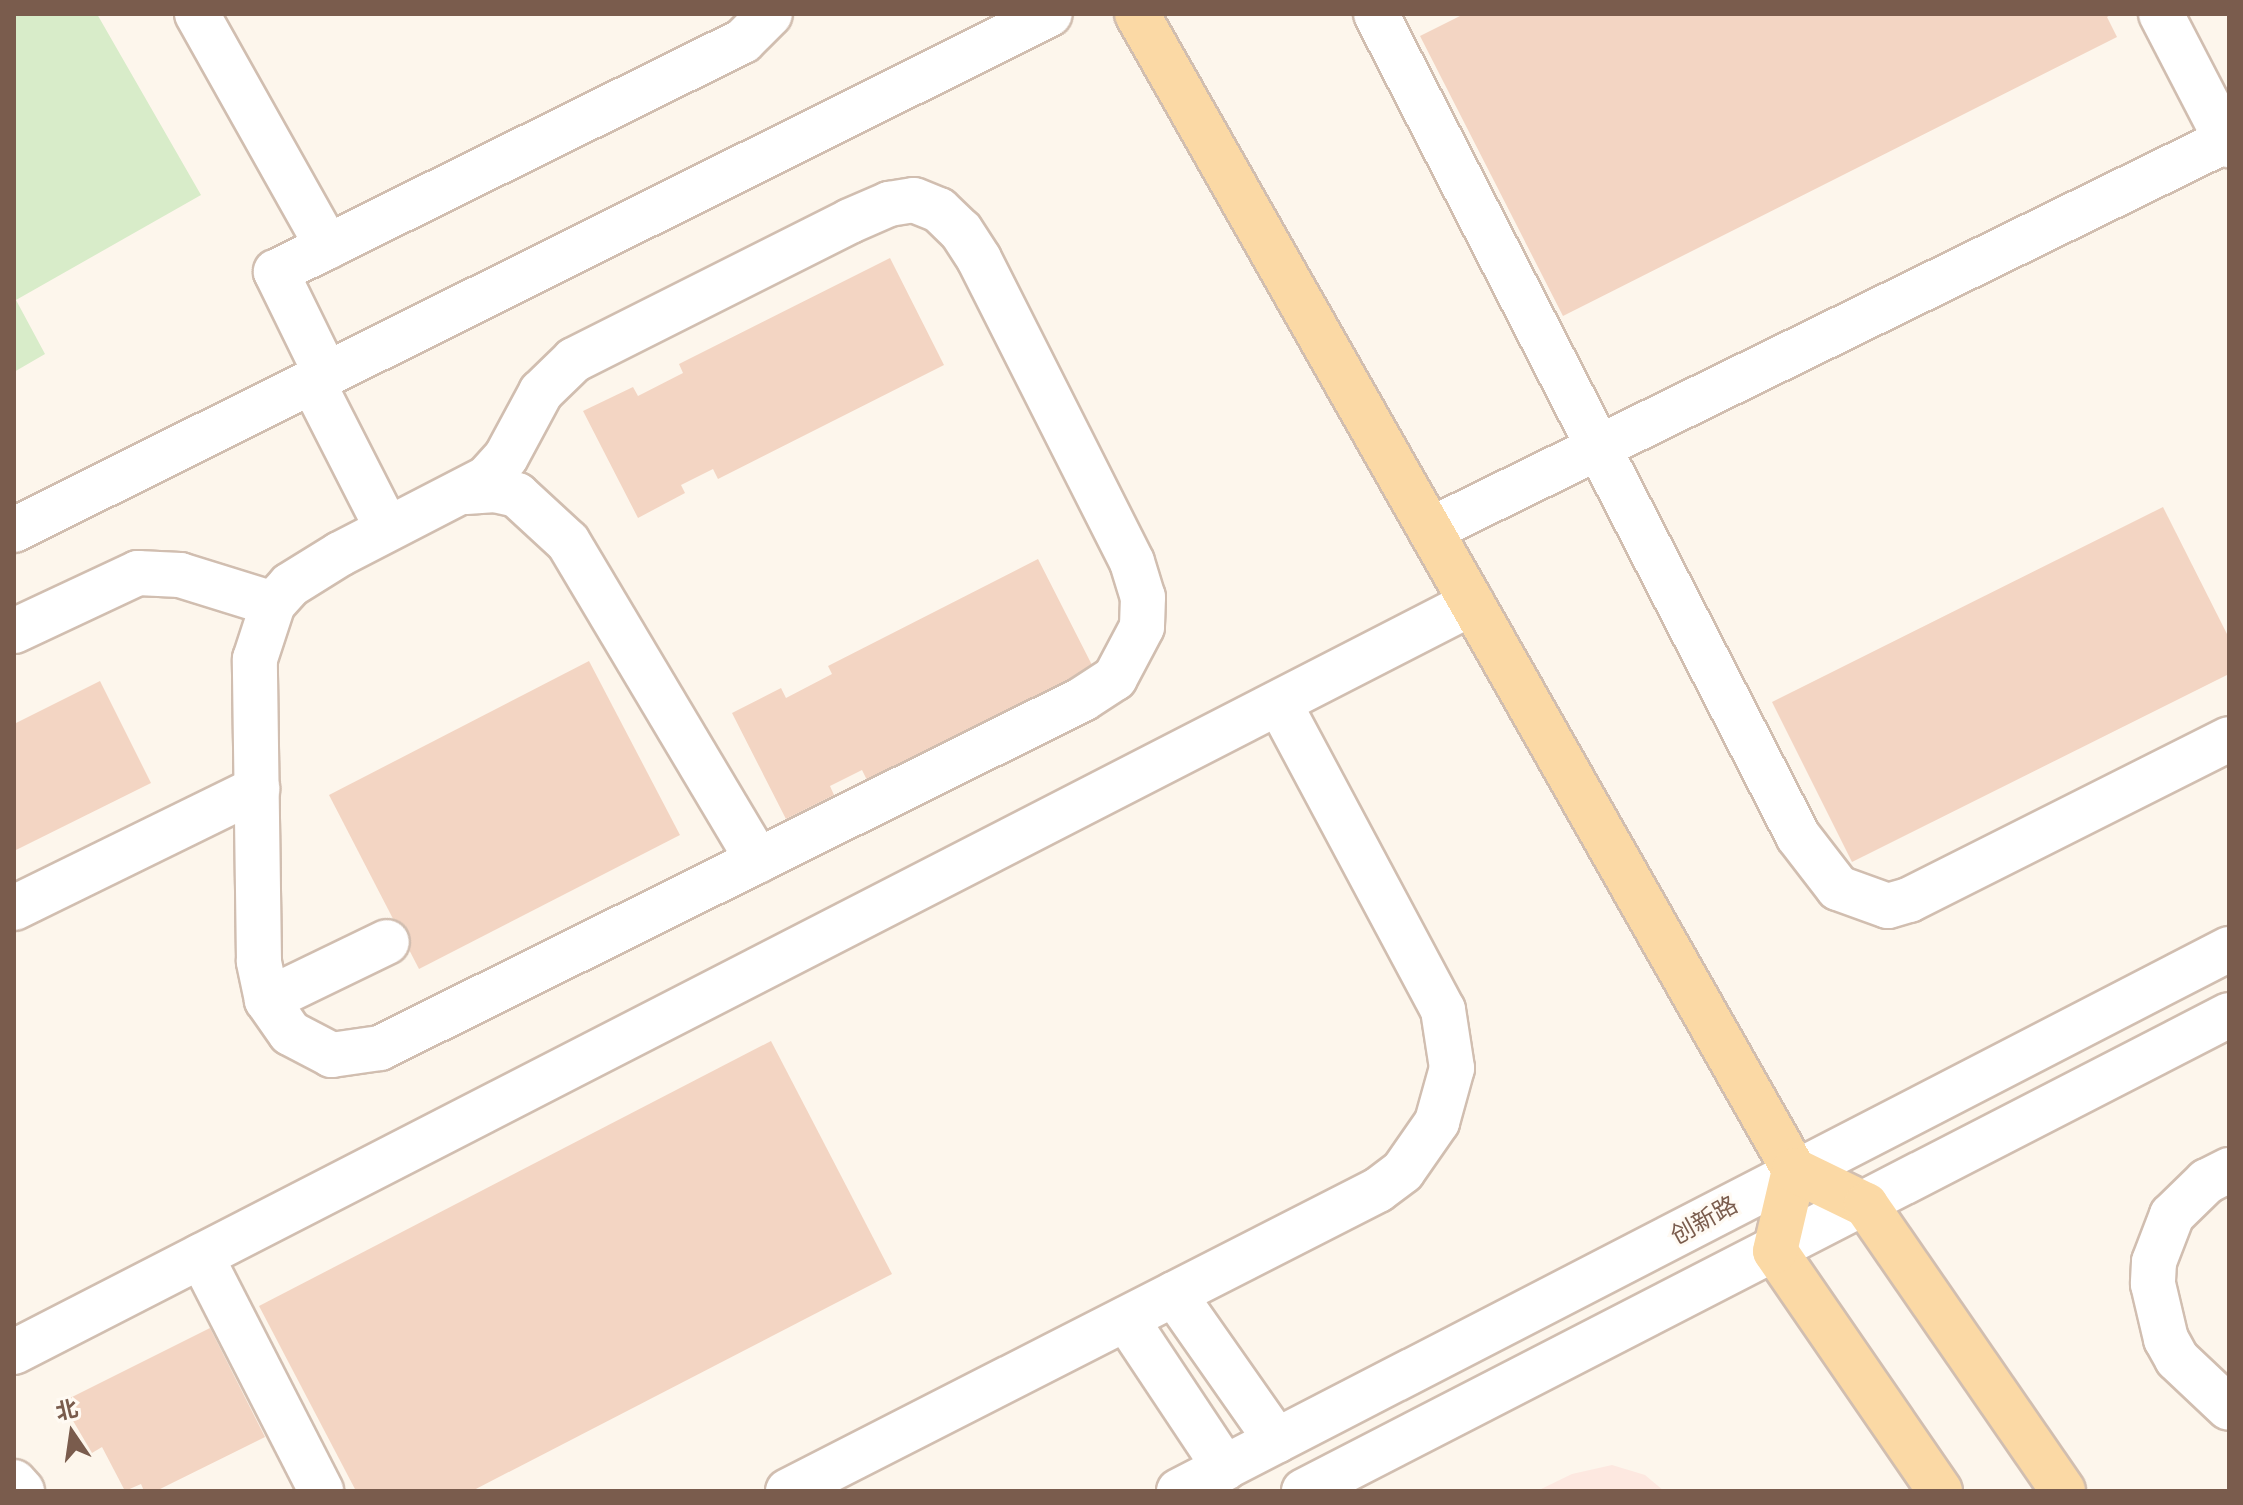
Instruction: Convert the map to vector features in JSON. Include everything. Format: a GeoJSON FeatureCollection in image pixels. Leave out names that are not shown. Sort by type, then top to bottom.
{"type":"FeatureCollection","features":[{"type":"Feature","properties":{"kind":"main road"},"geometry":{"type":"LineString","coordinates":[[1137,14],[1794,1170],[1866,1205],[2063,1491]]}},
{"type":"Feature","properties":{"kind":"main road"},"geometry":{"type":"LineString","coordinates":[[1794,1170],[1775,1251],[1940,1491]]}},
{"type":"Feature","properties":{"kind":"street"},"geometry":{"type":"LineString","coordinates":[[197,14],[328,247]]}},
{"type":"Feature","properties":{"kind":"street"},"geometry":{"type":"LineString","coordinates":[[387,528],[319,378],[276,272],[743,41],[770,14]]}},
{"type":"Feature","properties":{"kind":"street"},"geometry":{"type":"LineString","coordinates":[[14,530],[1050,14]]}},
{"type":"Feature","properties":{"kind":"street"},"geometry":{"type":"LineString","coordinates":[[1376,14],[1798,836],[1825,874],[1854,897],[1888,906],[1909,900],[2229,739]]}},
{"type":"Feature","properties":{"kind":"street"},"geometry":{"type":"LineString","coordinates":[[1430,530],[2228,141],[2161,14]]}},
{"type":"Feature","properties":{"kind":"street"},"geometry":{"type":"LineString","coordinates":[[914,200],[939,210],[961,231],[1132,562],[1143,597],[1142,627],[1115,678],[1083,699],[380,1048],[332,1055],[310,1048],[282,1024],[267,1000],[259,961],[255,659],[273,604],[309,572],[387,528],[466,492],[506,457],[541,392],[574,360],[889,204],[914,200]]}},
{"type":"Feature","properties":{"kind":"street"},"geometry":{"type":"LineString","coordinates":[[466,492],[495,490],[517,495],[538,509],[568,542],[758,861]]}},
{"type":"Feature","properties":{"kind":"street"},"geometry":{"type":"LineString","coordinates":[[14,631],[138,573],[180,575],[273,604]]}},
{"type":"Feature","properties":{"kind":"street"},"geometry":{"type":"LineString","coordinates":[[14,1352],[1472,603]]}},
{"type":"Feature","properties":{"kind":"street"},"geometry":{"type":"LineString","coordinates":[[788,1491],[1378,1190],[1403,1171],[1437,1122],[1452,1068],[1443,1010],[1279,703]]}},
{"type":"Feature","properties":{"kind":"street"},"geometry":{"type":"LineString","coordinates":[[14,908],[257,789]]}},
{"type":"Feature","properties":{"kind":"street"},"geometry":{"type":"LineString","coordinates":[[267,1000],[387,942]]}},
{"type":"Feature","properties":{"kind":"street","name":"创新路"},"geometry":{"type":"LineString","coordinates":[[1179,1491],[1794,1170],[2229,949]]}},
{"type":"Feature","properties":{"kind":"street"},"geometry":{"type":"LineString","coordinates":[[1304,1491],[1866,1205],[2229,1015]]}},
{"type":"Feature","properties":{"kind":"street"},"geometry":{"type":"LineString","coordinates":[[2229,1170],[2207,1181],[2172,1215],[2154,1262],[2153,1284],[2166,1339],[2177,1359],[2229,1408]]}},
{"type":"Feature","properties":{"kind":"street"},"geometry":{"type":"LineString","coordinates":[[201,1256],[321,1491]]}},
{"type":"Feature","properties":{"kind":"street"},"geometry":{"type":"LineString","coordinates":[[1174,1294],[1277,1441]]}},
{"type":"Feature","properties":{"kind":"street"},"geometry":{"type":"LineString","coordinates":[[1126,1319],[1225,1468]]}},
{"type":"Feature","properties":{"kind":"street"},"geometry":{"type":"LineString","coordinates":[[14,1482],[22,1491]]}},
{"type":"Feature","properties":{"kind":"shaded area"},"geometry":{"type":"Polygon","coordinates":[[[1612,1465],[1645,1475],[1664,1491],[1537,1491],[1572,1474],[1612,1465]]]}},
{"type":"Feature","properties":{"kind":"green space"},"geometry":{"type":"Polygon","coordinates":[[[14,14],[97,14],[201,195],[16,300],[45,354],[14,372],[14,14]]]}},
{"type":"Feature","properties":{"kind":"building"},"geometry":{"type":"Polygon","coordinates":[[[1464,14],[2112,14],[2107,17],[2117,37],[1563,316],[1420,36],[1464,14]]]}},
{"type":"Feature","properties":{"kind":"building"},"geometry":{"type":"Polygon","coordinates":[[[890,258],[944,365],[718,479],[713,469],[681,485],[685,493],[638,518],[583,411],[633,387],[638,396],[683,373],[679,364],[890,258]]]}},
{"type":"Feature","properties":{"kind":"building"},"geometry":{"type":"Polygon","coordinates":[[[2163,507],[2229,638],[2229,674],[1852,862],[1772,702],[2163,507]]]}},
{"type":"Feature","properties":{"kind":"building"},"geometry":{"type":"Polygon","coordinates":[[[1038,559],[1093,667],[867,780],[862,770],[830,786],[834,795],[786,819],[732,713],[781,688],[786,698],[832,674],[828,666],[1038,559]]]}},
{"type":"Feature","properties":{"kind":"building"},"geometry":{"type":"Polygon","coordinates":[[[589,661],[680,835],[419,969],[329,795],[589,661]]]}},
{"type":"Feature","properties":{"kind":"building"},"geometry":{"type":"Polygon","coordinates":[[[100,681],[151,783],[14,851],[14,724],[100,681]]]}},
{"type":"Feature","properties":{"kind":"building"},"geometry":{"type":"Polygon","coordinates":[[[771,1041],[892,1274],[472,1491],[356,1491],[259,1306],[771,1041]]]}},
{"type":"Feature","properties":{"kind":"building"},"geometry":{"type":"Polygon","coordinates":[[[210,1328],[265,1437],[156,1491],[144,1491],[141,1484],[125,1491],[102,1447],[92,1453],[62,1402],[210,1328]]]}}]}
